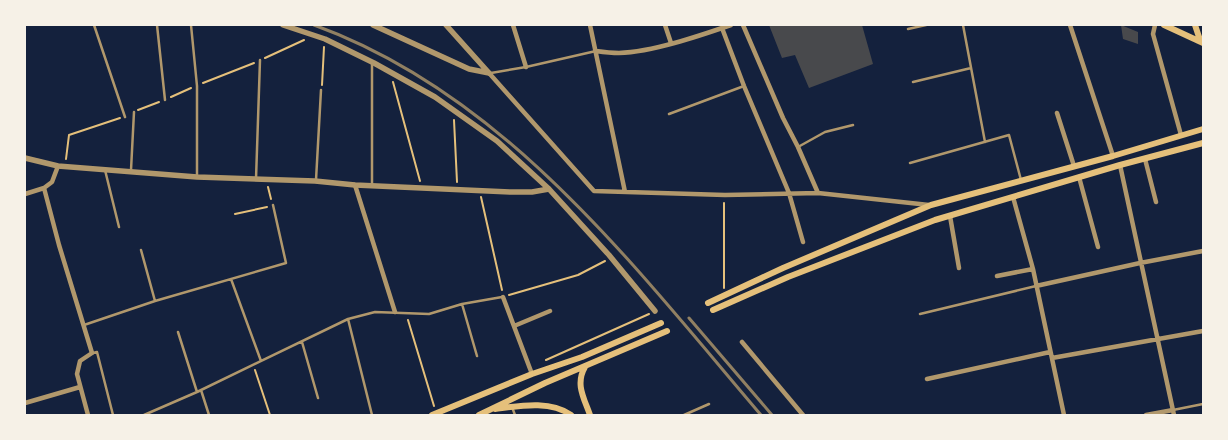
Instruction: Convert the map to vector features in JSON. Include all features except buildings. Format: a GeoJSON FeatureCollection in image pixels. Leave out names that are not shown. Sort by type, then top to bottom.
{"type":"FeatureCollection","features":[{"type":"Feature","properties":{"kind":"main road"},"geometry":{"type":"LineString","coordinates":[[1164,25],[1203,42]]}},
{"type":"Feature","properties":{"kind":"main road"},"geometry":{"type":"LineString","coordinates":[[1195,25],[1203,42]]}},
{"type":"Feature","properties":{"kind":"main road"},"geometry":{"type":"LineString","coordinates":[[708,303],[931,205],[1112,156],[1203,129]]}},
{"type":"Feature","properties":{"kind":"main road"},"geometry":{"type":"LineString","coordinates":[[713,310],[797,273],[950,216],[1120,165],[1203,143]]}},
{"type":"Feature","properties":{"kind":"main road"},"geometry":{"type":"LineString","coordinates":[[440,413],[531,370],[582,357],[661,323]]}},
{"type":"Feature","properties":{"kind":"main road"},"geometry":{"type":"LineString","coordinates":[[479,415],[668,331]]}},
{"type":"Feature","properties":{"kind":"main road"},"geometry":{"type":"LineString","coordinates":[[585,367],[580,376],[580,388],[590,415]]}},
{"type":"Feature","properties":{"kind":"main road"},"geometry":{"type":"LineString","coordinates":[[489,409],[539,405],[554,408],[571,415]]}},
{"type":"Feature","properties":{"kind":"street"},"geometry":{"type":"LineString","coordinates":[[283,25],[325,39],[435,97],[497,141],[549,189],[612,258],[655,311]]}},
{"type":"Feature","properties":{"kind":"street"},"geometry":{"type":"LineString","coordinates":[[373,25],[469,69],[489,73]]}},
{"type":"Feature","properties":{"kind":"street"},"geometry":{"type":"LineString","coordinates":[[514,25],[526,67]]}},
{"type":"Feature","properties":{"kind":"street"},"geometry":{"type":"LineString","coordinates":[[590,25],[625,192]]}},
{"type":"Feature","properties":{"kind":"street"},"geometry":{"type":"LineString","coordinates":[[665,25],[671,43]]}},
{"type":"Feature","properties":{"kind":"street"},"geometry":{"type":"LineString","coordinates":[[596,51],[627,52],[671,43],[731,25]]}},
{"type":"Feature","properties":{"kind":"street"},"geometry":{"type":"LineString","coordinates":[[742,25],[818,193]]}},
{"type":"Feature","properties":{"kind":"street"},"geometry":{"type":"LineString","coordinates":[[1070,25],[1112,156]]}},
{"type":"Feature","properties":{"kind":"street"},"geometry":{"type":"LineString","coordinates":[[1155,25],[1153,34],[1181,135]]}},
{"type":"Feature","properties":{"kind":"street"},"geometry":{"type":"LineString","coordinates":[[447,26],[594,190],[724,195],[818,193],[931,205]]}},
{"type":"Feature","properties":{"kind":"street"},"geometry":{"type":"LineString","coordinates":[[722,28],[789,193],[803,242]]}},
{"type":"Feature","properties":{"kind":"street"},"geometry":{"type":"LineString","coordinates":[[1057,113],[1074,166]]}},
{"type":"Feature","properties":{"kind":"street"},"geometry":{"type":"LineString","coordinates":[[25,158],[62,166],[197,177],[316,181],[355,185],[480,191],[532,192],[549,189]]}},
{"type":"Feature","properties":{"kind":"street"},"geometry":{"type":"LineString","coordinates":[[1145,159],[1156,202]]}},
{"type":"Feature","properties":{"kind":"street"},"geometry":{"type":"LineString","coordinates":[[1120,165],[1174,412],[1146,415]]}},
{"type":"Feature","properties":{"kind":"street"},"geometry":{"type":"LineString","coordinates":[[25,194],[44,188],[52,182],[62,166]]}},
{"type":"Feature","properties":{"kind":"street"},"geometry":{"type":"LineString","coordinates":[[1079,177],[1098,247]]}},
{"type":"Feature","properties":{"kind":"street"},"geometry":{"type":"LineString","coordinates":[[355,185],[395,312]]}},
{"type":"Feature","properties":{"kind":"street"},"geometry":{"type":"LineString","coordinates":[[44,188],[92,354],[80,361],[77,374],[88,415]]}},
{"type":"Feature","properties":{"kind":"street"},"geometry":{"type":"LineString","coordinates":[[1013,197],[1033,269],[1064,415]]}},
{"type":"Feature","properties":{"kind":"street"},"geometry":{"type":"LineString","coordinates":[[950,216],[959,268]]}},
{"type":"Feature","properties":{"kind":"street"},"geometry":{"type":"LineString","coordinates":[[1036,286],[1203,251]]}},
{"type":"Feature","properties":{"kind":"street"},"geometry":{"type":"LineString","coordinates":[[997,276],[1033,269]]}},
{"type":"Feature","properties":{"kind":"street"},"geometry":{"type":"LineString","coordinates":[[503,297],[531,370]]}},
{"type":"Feature","properties":{"kind":"street"},"geometry":{"type":"LineString","coordinates":[[514,326],[550,311]]}},
{"type":"Feature","properties":{"kind":"street"},"geometry":{"type":"LineString","coordinates":[[1052,358],[1203,331]]}},
{"type":"Feature","properties":{"kind":"street"},"geometry":{"type":"LineString","coordinates":[[742,342],[803,415]]}},
{"type":"Feature","properties":{"kind":"street"},"geometry":{"type":"LineString","coordinates":[[927,378],[1050,352]]}},
{"type":"Feature","properties":{"kind":"street"},"geometry":{"type":"LineString","coordinates":[[25,403],[80,387]]}},
{"type":"Feature","properties":{"kind":"lane"},"geometry":{"type":"LineString","coordinates":[[94,25],[125,117]]}},
{"type":"Feature","properties":{"kind":"lane"},"geometry":{"type":"LineString","coordinates":[[157,25],[165,100]]}},
{"type":"Feature","properties":{"kind":"lane"},"geometry":{"type":"LineString","coordinates":[[191,25],[197,86],[197,177]]}},
{"type":"Feature","properties":{"kind":"lane"},"geometry":{"type":"LineString","coordinates":[[908,29],[926,25]]}},
{"type":"Feature","properties":{"kind":"lane"},"geometry":{"type":"LineString","coordinates":[[963,25],[985,142]]}},
{"type":"Feature","properties":{"kind":"lane"},"geometry":{"type":"LineString","coordinates":[[489,73],[526,67],[596,51]]}},
{"type":"Feature","properties":{"kind":"lane"},"geometry":{"type":"LineString","coordinates":[[256,180],[260,60]]}},
{"type":"Feature","properties":{"kind":"lane"},"geometry":{"type":"LineString","coordinates":[[372,63],[372,186]]}},
{"type":"Feature","properties":{"kind":"lane"},"geometry":{"type":"LineString","coordinates":[[913,82],[971,68]]}},
{"type":"Feature","properties":{"kind":"lane"},"geometry":{"type":"LineString","coordinates":[[669,114],[744,86]]}},
{"type":"Feature","properties":{"kind":"lane"},"geometry":{"type":"LineString","coordinates":[[316,181],[321,90]]}},
{"type":"Feature","properties":{"kind":"lane"},"geometry":{"type":"LineString","coordinates":[[131,172],[134,112]]}},
{"type":"Feature","properties":{"kind":"lane"},"geometry":{"type":"LineString","coordinates":[[798,147],[825,132],[854,125]]}},
{"type":"Feature","properties":{"kind":"lane"},"geometry":{"type":"LineString","coordinates":[[910,163],[1009,135],[1021,180]]}},
{"type":"Feature","properties":{"kind":"lane"},"geometry":{"type":"LineString","coordinates":[[105,169],[119,227]]}},
{"type":"Feature","properties":{"kind":"lane"},"geometry":{"type":"LineString","coordinates":[[84,325],[286,263],[273,205]]}},
{"type":"Feature","properties":{"kind":"lane"},"geometry":{"type":"LineString","coordinates":[[141,250],[155,302]]}},
{"type":"Feature","properties":{"kind":"lane"},"geometry":{"type":"LineString","coordinates":[[231,279],[261,362]]}},
{"type":"Feature","properties":{"kind":"lane"},"geometry":{"type":"LineString","coordinates":[[920,314],[1036,286]]}},
{"type":"Feature","properties":{"kind":"lane"},"geometry":{"type":"LineString","coordinates":[[145,415],[261,362],[348,319],[375,312],[429,314],[462,304],[503,297]]}},
{"type":"Feature","properties":{"kind":"lane"},"geometry":{"type":"LineString","coordinates":[[462,304],[478,356]]}},
{"type":"Feature","properties":{"kind":"lane"},"geometry":{"type":"LineString","coordinates":[[348,319],[372,415]]}},
{"type":"Feature","properties":{"kind":"lane"},"geometry":{"type":"LineString","coordinates":[[178,332],[197,392]]}},
{"type":"Feature","properties":{"kind":"lane"},"geometry":{"type":"LineString","coordinates":[[302,342],[318,398]]}},
{"type":"Feature","properties":{"kind":"lane"},"geometry":{"type":"LineString","coordinates":[[92,354],[96,352],[113,415]]}},
{"type":"Feature","properties":{"kind":"lane"},"geometry":{"type":"LineString","coordinates":[[201,390],[209,415]]}},
{"type":"Feature","properties":{"kind":"lane"},"geometry":{"type":"LineString","coordinates":[[684,415],[709,404]]}},
{"type":"Feature","properties":{"kind":"lane"},"geometry":{"type":"LineString","coordinates":[[1174,412],[1203,404]]}},
{"type":"Feature","properties":{"kind":"lane"},"geometry":{"type":"LineString","coordinates":[[512,407],[515,415]]}},
{"type":"Feature","properties":{"kind":"path"},"geometry":{"type":"LineString","coordinates":[[134,112],[297,44],[311,35]]}},
{"type":"Feature","properties":{"kind":"path"},"geometry":{"type":"LineString","coordinates":[[321,90],[325,39]]}},
{"type":"Feature","properties":{"kind":"path"},"geometry":{"type":"LineString","coordinates":[[390,73],[422,188]]}},
{"type":"Feature","properties":{"kind":"path"},"geometry":{"type":"LineString","coordinates":[[454,110],[457,190]]}},
{"type":"Feature","properties":{"kind":"path"},"geometry":{"type":"LineString","coordinates":[[62,166],[70,135],[125,117]]}},
{"type":"Feature","properties":{"kind":"path"},"geometry":{"type":"LineString","coordinates":[[235,214],[273,205],[267,180]]}},
{"type":"Feature","properties":{"kind":"path"},"geometry":{"type":"LineString","coordinates":[[480,191],[503,297],[578,275],[612,258]]}},
{"type":"Feature","properties":{"kind":"path"},"geometry":{"type":"LineString","coordinates":[[724,195],[724,295]]}},
{"type":"Feature","properties":{"kind":"path"},"geometry":{"type":"LineString","coordinates":[[531,370],[655,311]]}},
{"type":"Feature","properties":{"kind":"path"},"geometry":{"type":"LineString","coordinates":[[406,314],[440,413]]}},
{"type":"Feature","properties":{"kind":"path"},"geometry":{"type":"LineString","coordinates":[[253,365],[270,415]]}},
{"type":"Feature","properties":{"kind":"railway"},"geometry":{"type":"LineString","coordinates":[[314,25],[383,55],[447,94],[506,139],[562,190],[614,244],[761,415]]}},
{"type":"Feature","properties":{"kind":"railway"},"geometry":{"type":"LineString","coordinates":[[689,318],[772,415]]}}]}
